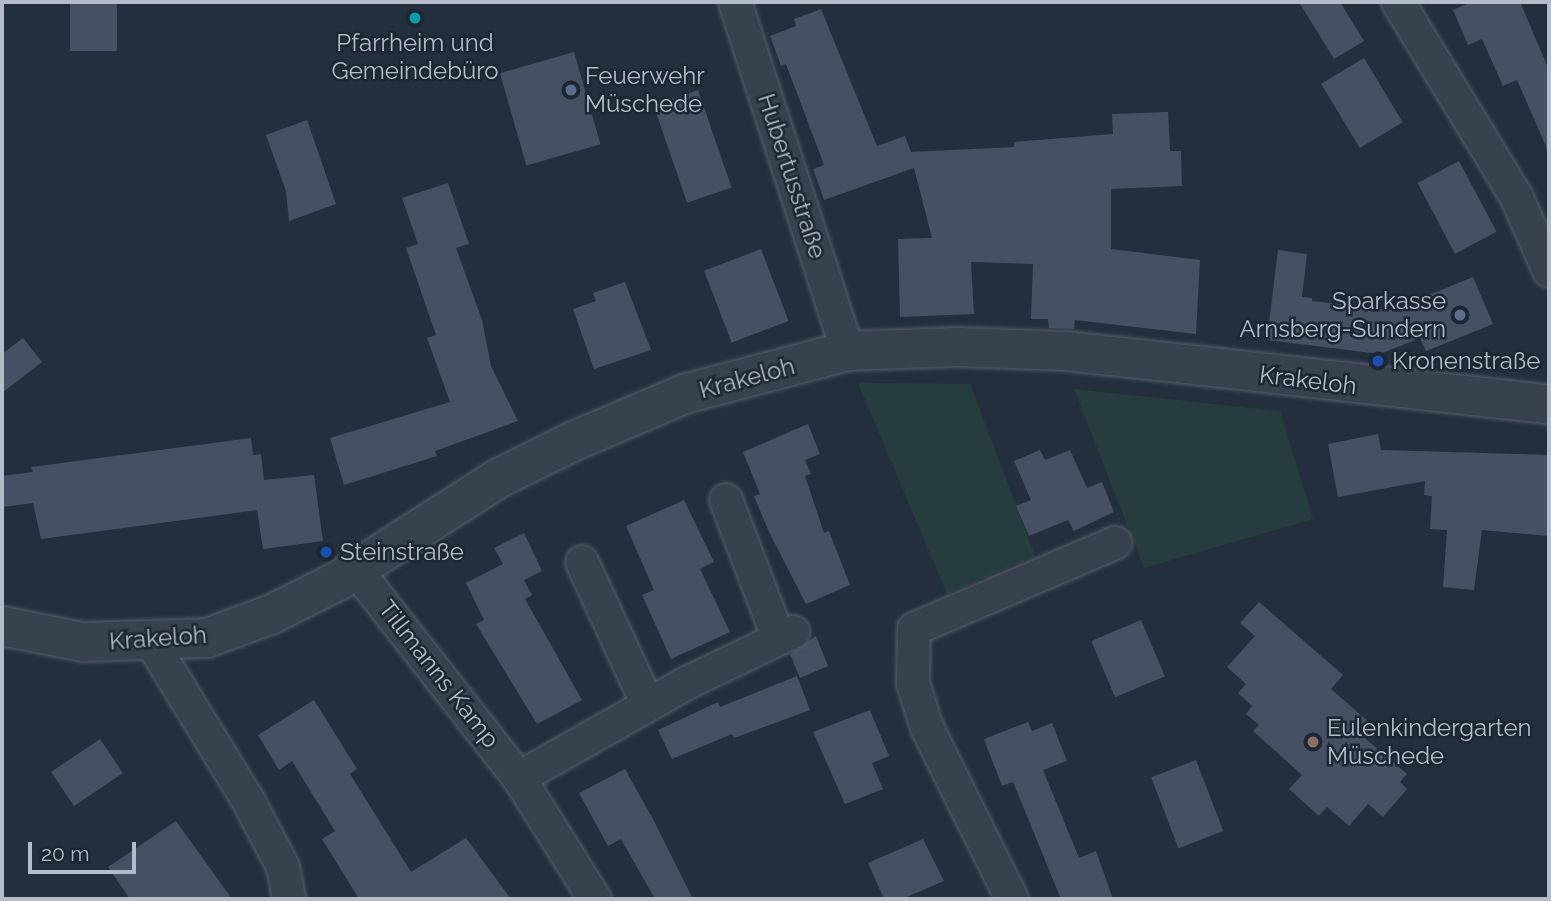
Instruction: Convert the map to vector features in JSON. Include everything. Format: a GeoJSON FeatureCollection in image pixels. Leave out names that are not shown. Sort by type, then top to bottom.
{"type":"FeatureCollection","features":[{"type":"Feature","properties":{"kind":"street","name":"Hubertusstraße"},"geometry":{"type":"LineString","coordinates":[[735,2],[848,351]]}},
{"type":"Feature","properties":{"kind":"street"},"geometry":{"type":"LineString","coordinates":[[1398,2],[1517,198],[1549,271]]}},
{"type":"Feature","properties":{"kind":"street","name":"Krakeloh"},"geometry":{"type":"LineString","coordinates":[[2,626],[83,642],[152,643],[207,638],[272,614],[357,571],[499,478],[574,441],[684,394],[848,351],[1066,351],[1549,404]]}},
{"type":"Feature","properties":{"kind":"street"},"geometry":{"type":"LineString","coordinates":[[519,778],[648,705],[786,635],[726,500]]}},
{"type":"Feature","properties":{"kind":"street"},"geometry":{"type":"LineString","coordinates":[[1012,899],[927,728],[913,682],[914,629],[1115,543]]}},
{"type":"Feature","properties":{"kind":"street"},"geometry":{"type":"LineString","coordinates":[[582,562],[648,705]]}},
{"type":"Feature","properties":{"kind":"street","name":"Tillmanns Kamp"},"geometry":{"type":"LineString","coordinates":[[357,571],[519,778],[595,899]]}},
{"type":"Feature","properties":{"kind":"street"},"geometry":{"type":"LineString","coordinates":[[152,643],[249,802],[283,867],[289,899]]}},
{"type":"Feature","properties":{"kind":"green space"},"geometry":{"type":"Polygon","coordinates":[[[858,383],[970,384],[1035,556],[947,594],[858,383]]]}},
{"type":"Feature","properties":{"kind":"green space"},"geometry":{"type":"Polygon","coordinates":[[[1074,389],[1280,411],[1313,519],[1144,568],[1074,389]]]}},
{"type":"Feature","properties":{"kind":"building"},"geometry":{"type":"Polygon","coordinates":[[[70,2],[117,2],[117,51],[70,51],[70,2]]]}},
{"type":"Feature","properties":{"kind":"building"},"geometry":{"type":"Polygon","coordinates":[[[1299,2],[1340,2],[1364,41],[1334,59],[1299,2]]]}},
{"type":"Feature","properties":{"kind":"building"},"geometry":{"type":"Polygon","coordinates":[[[1471,2],[1520,2],[1549,70],[1549,153],[1517,80],[1503,86],[1482,39],[1468,45],[1453,10],[1471,2]]]}},
{"type":"Feature","properties":{"kind":"building"},"geometry":{"type":"Polygon","coordinates":[[[821,9],[877,146],[905,136],[911,152],[1014,147],[1014,142],[1113,134],[1112,114],[1168,112],[1170,151],[1181,151],[1182,186],[1111,189],[1111,249],[1200,260],[1196,334],[1075,320],[1074,329],[1049,328],[1048,319],[1031,319],[1033,264],[971,262],[974,314],[900,317],[898,239],[932,238],[914,168],[824,200],[813,169],[824,165],[786,64],[781,66],[770,36],[796,26],[794,19],[821,9]]]}},
{"type":"Feature","properties":{"kind":"building"},"geometry":{"type":"Polygon","coordinates":[[[574,52],[600,144],[526,166],[500,73],[574,52]]]}},
{"type":"Feature","properties":{"kind":"building"},"geometry":{"type":"Polygon","coordinates":[[[1364,58],[1403,122],[1360,148],[1321,84],[1364,58]]]}},
{"type":"Feature","properties":{"kind":"building"},"geometry":{"type":"Polygon","coordinates":[[[698,90],[732,187],[687,203],[654,105],[698,90]]]}},
{"type":"Feature","properties":{"kind":"building"},"geometry":{"type":"Polygon","coordinates":[[[307,120],[336,204],[289,221],[286,191],[266,135],[307,120]]]}},
{"type":"Feature","properties":{"kind":"building"},"geometry":{"type":"Polygon","coordinates":[[[1459,161],[1497,232],[1455,254],[1418,183],[1459,161]]]}},
{"type":"Feature","properties":{"kind":"building"},"geometry":{"type":"Polygon","coordinates":[[[448,183],[469,244],[456,248],[482,320],[491,366],[518,421],[435,451],[437,456],[344,485],[330,438],[450,402],[427,338],[436,335],[406,248],[418,244],[402,198],[448,183]]]}},
{"type":"Feature","properties":{"kind":"building"},"geometry":{"type":"Polygon","coordinates":[[[761,249],[789,321],[732,343],[704,271],[761,249]]]}},
{"type":"Feature","properties":{"kind":"building"},"geometry":{"type":"Polygon","coordinates":[[[1278,250],[1307,254],[1302,297],[1312,298],[1312,301],[1392,310],[1473,277],[1493,324],[1426,351],[1420,338],[1380,354],[1267,340],[1278,250]]]}},
{"type":"Feature","properties":{"kind":"building"},"geometry":{"type":"Polygon","coordinates":[[[625,282],[651,350],[594,369],[573,309],[596,301],[593,293],[625,282]]]}},
{"type":"Feature","properties":{"kind":"building"},"geometry":{"type":"Polygon","coordinates":[[[23,338],[42,362],[2,393],[2,354],[23,338]]]}},
{"type":"Feature","properties":{"kind":"building"},"geometry":{"type":"Polygon","coordinates":[[[808,424],[820,454],[805,460],[811,474],[805,476],[824,533],[829,531],[850,585],[806,604],[769,532],[754,496],[760,494],[743,452],[808,424]]]}},
{"type":"Feature","properties":{"kind":"building"},"geometry":{"type":"Polygon","coordinates":[[[1378,434],[1381,450],[1549,455],[1549,536],[1482,530],[1474,590],[1443,587],[1447,530],[1430,529],[1432,496],[1424,495],[1425,481],[1338,497],[1328,444],[1378,434]]]}},
{"type":"Feature","properties":{"kind":"building"},"geometry":{"type":"Polygon","coordinates":[[[251,438],[253,455],[261,454],[264,480],[314,475],[323,541],[263,549],[257,510],[41,539],[33,503],[2,507],[2,476],[33,472],[31,467],[251,438]]]}},
{"type":"Feature","properties":{"kind":"building"},"geometry":{"type":"Polygon","coordinates":[[[1040,450],[1045,460],[1070,450],[1087,488],[1102,482],[1114,512],[1074,531],[1068,520],[1029,536],[1016,506],[1031,500],[1014,461],[1040,450]]]}},
{"type":"Feature","properties":{"kind":"building"},"geometry":{"type":"Polygon","coordinates":[[[684,500],[714,562],[700,569],[730,632],[671,659],[642,595],[654,590],[626,526],[684,500]]]}},
{"type":"Feature","properties":{"kind":"building"},"geometry":{"type":"Polygon","coordinates":[[[524,533],[542,571],[524,580],[532,595],[525,599],[582,700],[537,724],[476,624],[484,620],[466,583],[503,564],[494,548],[524,533]]]}},
{"type":"Feature","properties":{"kind":"building"},"geometry":{"type":"Polygon","coordinates":[[[1259,602],[1343,675],[1331,689],[1370,723],[1360,734],[1407,774],[1400,782],[1407,789],[1383,817],[1368,804],[1349,826],[1327,807],[1319,816],[1289,789],[1302,775],[1253,731],[1259,725],[1246,714],[1252,706],[1238,693],[1246,684],[1227,667],[1255,636],[1240,623],[1259,602]]]}},
{"type":"Feature","properties":{"kind":"building"},"geometry":{"type":"Polygon","coordinates":[[[1141,620],[1165,676],[1115,697],[1091,641],[1141,620]]]}},
{"type":"Feature","properties":{"kind":"building"},"geometry":{"type":"Polygon","coordinates":[[[816,636],[828,666],[800,678],[790,654],[816,636]]]}},
{"type":"Feature","properties":{"kind":"building"},"geometry":{"type":"Polygon","coordinates":[[[797,676],[810,710],[734,738],[732,734],[672,759],[658,730],[718,702],[720,707],[797,676]]]}},
{"type":"Feature","properties":{"kind":"building"},"geometry":{"type":"Polygon","coordinates":[[[314,700],[357,769],[350,774],[411,872],[466,838],[511,899],[359,899],[322,839],[335,831],[292,761],[279,770],[258,735],[314,700]]]}},
{"type":"Feature","properties":{"kind":"building"},"geometry":{"type":"Polygon","coordinates":[[[870,710],[889,756],[872,763],[883,789],[845,804],[813,732],[870,710]]]}},
{"type":"Feature","properties":{"kind":"building"},"geometry":{"type":"Polygon","coordinates":[[[1028,722],[1032,731],[1052,723],[1067,761],[1043,770],[1079,858],[1096,851],[1113,899],[1061,899],[1013,782],[1002,786],[984,739],[1028,722]]]}},
{"type":"Feature","properties":{"kind":"building"},"geometry":{"type":"Polygon","coordinates":[[[100,739],[123,773],[74,806],[51,772],[100,739]]]}},
{"type":"Feature","properties":{"kind":"building"},"geometry":{"type":"Polygon","coordinates":[[[1196,760],[1223,831],[1178,848],[1151,777],[1196,760]]]}},
{"type":"Feature","properties":{"kind":"building"},"geometry":{"type":"Polygon","coordinates":[[[625,769],[693,899],[655,899],[621,839],[608,846],[579,793],[625,769]]]}},
{"type":"Feature","properties":{"kind":"building"},"geometry":{"type":"Polygon","coordinates":[[[176,821],[232,899],[130,899],[108,867],[176,821]]]}},
{"type":"Feature","properties":{"kind":"building"},"geometry":{"type":"Polygon","coordinates":[[[923,839],[944,881],[902,899],[884,899],[868,863],[923,839]]]}},
{"type":"Feature","properties":{"kind":"place","name":"Pfarrheim und Gemeindebüro"},"geometry":{"type":"Point","coordinates":[415,18]}},
{"type":"Feature","properties":{"kind":"place","name":"Feuerwehr Müschede"},"geometry":{"type":"Point","coordinates":[571,90]}},
{"type":"Feature","properties":{"kind":"place","name":"Sparkasse Arnsberg-Sundern"},"geometry":{"type":"Point","coordinates":[1460,315]}},
{"type":"Feature","properties":{"kind":"place","name":"Kronenstraße"},"geometry":{"type":"Point","coordinates":[1378,361]}},
{"type":"Feature","properties":{"kind":"place","name":"Steinstraße"},"geometry":{"type":"Point","coordinates":[326,552]}},
{"type":"Feature","properties":{"kind":"place","name":"Eulenkindergarten Müschede"},"geometry":{"type":"Point","coordinates":[1313,742]}}]}
